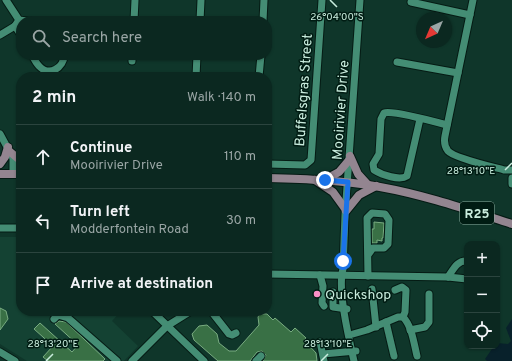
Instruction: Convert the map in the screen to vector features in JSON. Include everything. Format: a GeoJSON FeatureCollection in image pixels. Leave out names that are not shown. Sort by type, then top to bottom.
{"type":"FeatureCollection","features":[{"type":"Feature","properties":{"kind":"main road"},"geometry":{"type":"LineString","coordinates":[[0,164],[9,149],[16,156]]}},
{"type":"Feature","properties":{"kind":"main road"},"geometry":{"type":"LineString","coordinates":[[315,180],[334,192],[346,211],[360,195],[372,185],[358,174],[350,158],[339,172],[325,180]]}},
{"type":"Feature","properties":{"kind":"main road"},"geometry":{"type":"LineString","coordinates":[[0,174],[16,174]]}},
{"type":"Feature","properties":{"kind":"main road","name":"R25"},"geometry":{"type":"LineString","coordinates":[[272,178],[325,180],[372,185],[420,196],[512,224]]}},
{"type":"Feature","properties":{"kind":"street"},"geometry":{"type":"LineString","coordinates":[[6,0],[16,21]]}},
{"type":"Feature","properties":{"kind":"street"},"geometry":{"type":"LineString","coordinates":[[134,16],[135,0]]}},
{"type":"Feature","properties":{"kind":"street"},"geometry":{"type":"LineString","coordinates":[[200,16],[201,0]]}},
{"type":"Feature","properties":{"kind":"street"},"geometry":{"type":"LineString","coordinates":[[263,16],[264,0]]}},
{"type":"Feature","properties":{"kind":"street","name":"Buffelsgras Street"},"geometry":{"type":"LineString","coordinates":[[272,164],[305,164],[310,162],[312,157],[322,0]]}},
{"type":"Feature","properties":{"kind":"street","name":"Mooirivier Drive"},"geometry":{"type":"LineString","coordinates":[[354,361],[354,351],[346,309],[343,261],[360,0]]}},
{"type":"Feature","properties":{"kind":"street"},"geometry":{"type":"LineString","coordinates":[[473,0],[447,124],[444,140],[445,146],[448,151],[456,155],[504,170],[512,170]]}},
{"type":"Feature","properties":{"kind":"street"},"geometry":{"type":"LineString","coordinates":[[411,2],[470,15]]}},
{"type":"Feature","properties":{"kind":"street"},"geometry":{"type":"LineString","coordinates":[[0,35],[16,24]]}},
{"type":"Feature","properties":{"kind":"street"},"geometry":{"type":"LineString","coordinates":[[35,60],[43,69],[50,71],[59,68],[64,60]]}},
{"type":"Feature","properties":{"kind":"street"},"geometry":{"type":"LineString","coordinates":[[196,72],[197,60]]}},
{"type":"Feature","properties":{"kind":"street"},"geometry":{"type":"LineString","coordinates":[[259,72],[261,60]]}},
{"type":"Feature","properties":{"kind":"street"},"geometry":{"type":"LineString","coordinates":[[397,62],[458,73]]}},
{"type":"Feature","properties":{"kind":"street"},"geometry":{"type":"LineString","coordinates":[[420,119],[408,175],[406,178],[399,178],[376,172],[373,166],[379,154],[381,119],[385,112],[447,124]]}},
{"type":"Feature","properties":{"kind":"street"},"geometry":{"type":"LineString","coordinates":[[0,134],[9,149],[16,171]]}},
{"type":"Feature","properties":{"kind":"street"},"geometry":{"type":"LineString","coordinates":[[512,178],[512,184]]}},
{"type":"Feature","properties":{"kind":"street"},"geometry":{"type":"LineString","coordinates":[[368,255],[372,249],[384,248],[388,244],[389,220],[385,214],[372,213],[367,218],[368,276]]}},
{"type":"Feature","properties":{"kind":"street"},"geometry":{"type":"LineString","coordinates":[[0,228],[16,228]]}},
{"type":"Feature","properties":{"kind":"street"},"geometry":{"type":"LineString","coordinates":[[330,275],[343,261]]}},
{"type":"Feature","properties":{"kind":"street"},"geometry":{"type":"LineString","coordinates":[[448,278],[456,265],[464,261]]}},
{"type":"Feature","properties":{"kind":"street"},"geometry":{"type":"LineString","coordinates":[[272,274],[330,275],[343,273],[357,276],[464,279]]}},
{"type":"Feature","properties":{"kind":"street"},"geometry":{"type":"LineString","coordinates":[[320,275],[323,286],[322,303],[329,307],[346,309]]}},
{"type":"Feature","properties":{"kind":"street"},"geometry":{"type":"LineString","coordinates":[[330,275],[339,282],[344,289]]}},
{"type":"Feature","properties":{"kind":"street"},"geometry":{"type":"LineString","coordinates":[[323,292],[333,292],[344,289],[350,280],[357,276]]}},
{"type":"Feature","properties":{"kind":"street"},"geometry":{"type":"LineString","coordinates":[[394,290],[402,287],[406,290],[406,309],[403,317]]}},
{"type":"Feature","properties":{"kind":"street"},"geometry":{"type":"LineString","coordinates":[[372,289],[376,327]]}},
{"type":"Feature","properties":{"kind":"street"},"geometry":{"type":"LineString","coordinates":[[329,307],[333,292]]}},
{"type":"Feature","properties":{"kind":"street"},"geometry":{"type":"LineString","coordinates":[[410,330],[425,327],[429,322],[429,294]]}},
{"type":"Feature","properties":{"kind":"street"},"geometry":{"type":"LineString","coordinates":[[61,316],[68,318],[117,361]]}},
{"type":"Feature","properties":{"kind":"street"},"geometry":{"type":"LineString","coordinates":[[157,316],[204,361]]}},
{"type":"Feature","properties":{"kind":"street"},"geometry":{"type":"LineString","coordinates":[[132,361],[167,326],[182,316]]}},
{"type":"Feature","properties":{"kind":"street"},"geometry":{"type":"LineString","coordinates":[[214,316],[229,334],[232,335],[236,333]]}},
{"type":"Feature","properties":{"kind":"street"},"geometry":{"type":"LineString","coordinates":[[337,352],[351,335],[376,327],[398,317],[403,317]]}},
{"type":"Feature","properties":{"kind":"street"},"geometry":{"type":"LineString","coordinates":[[403,317],[407,321],[417,356]]}},
{"type":"Feature","properties":{"kind":"street"},"geometry":{"type":"LineString","coordinates":[[386,322],[394,356]]}},
{"type":"Feature","properties":{"kind":"street"},"geometry":{"type":"LineString","coordinates":[[320,342],[323,358],[337,352],[354,351]]}},
{"type":"Feature","properties":{"kind":"street","name":"Mooirivier Drive"},"geometry":{"type":"LineString","coordinates":[[354,351],[358,361]]}},
{"type":"Feature","properties":{"kind":"street"},"geometry":{"type":"LineString","coordinates":[[0,352],[15,361]]}},
{"type":"Feature","properties":{"kind":"street"},"geometry":{"type":"LineString","coordinates":[[337,352],[346,356],[349,361]]}},
{"type":"Feature","properties":{"kind":"shaded area"},"geometry":{"type":"Polygon","coordinates":[[[0,237],[16,237],[16,316],[116,316],[112,321],[138,346],[124,361],[27,361],[0,344],[0,237]]]}},
{"type":"Feature","properties":{"kind":"water"},"geometry":{"type":"Polygon","coordinates":[[[512,319],[512,361],[487,361],[485,359],[492,349],[500,349],[500,343],[508,344],[511,341],[506,328],[512,319]]]}},
{"type":"Feature","properties":{"kind":"building"},"geometry":{"type":"Polygon","coordinates":[[[374,222],[384,223],[382,241],[377,240],[377,243],[372,243],[372,229],[374,229],[374,222]]]}},
{"type":"Feature","properties":{"kind":"building"},"geometry":{"type":"Polygon","coordinates":[[[0,308],[6,311],[8,319],[0,330],[0,308]]]}},
{"type":"Feature","properties":{"kind":"building"},"geometry":{"type":"Polygon","coordinates":[[[269,316],[273,320],[275,318],[291,332],[295,328],[306,338],[304,340],[316,353],[317,361],[263,361],[266,355],[262,351],[257,352],[250,361],[218,361],[194,340],[192,334],[199,326],[207,325],[217,334],[219,343],[229,351],[236,351],[259,325],[258,317],[269,316]]]}},
{"type":"Feature","properties":{"kind":"building"},"geometry":{"type":"Polygon","coordinates":[[[59,321],[66,322],[105,359],[103,361],[48,361],[43,357],[53,346],[34,329],[40,323],[72,352],[78,345],[55,324],[59,321]]]}},
{"type":"Feature","properties":{"kind":"place","name":"Quickshop"},"geometry":{"type":"Point","coordinates":[317,294]}},
{"type":"Feature","properties":{"kind":"route"},"geometry":{"type":"LineString","coordinates":[[325,180],[348,182],[343,261]]}}]}
